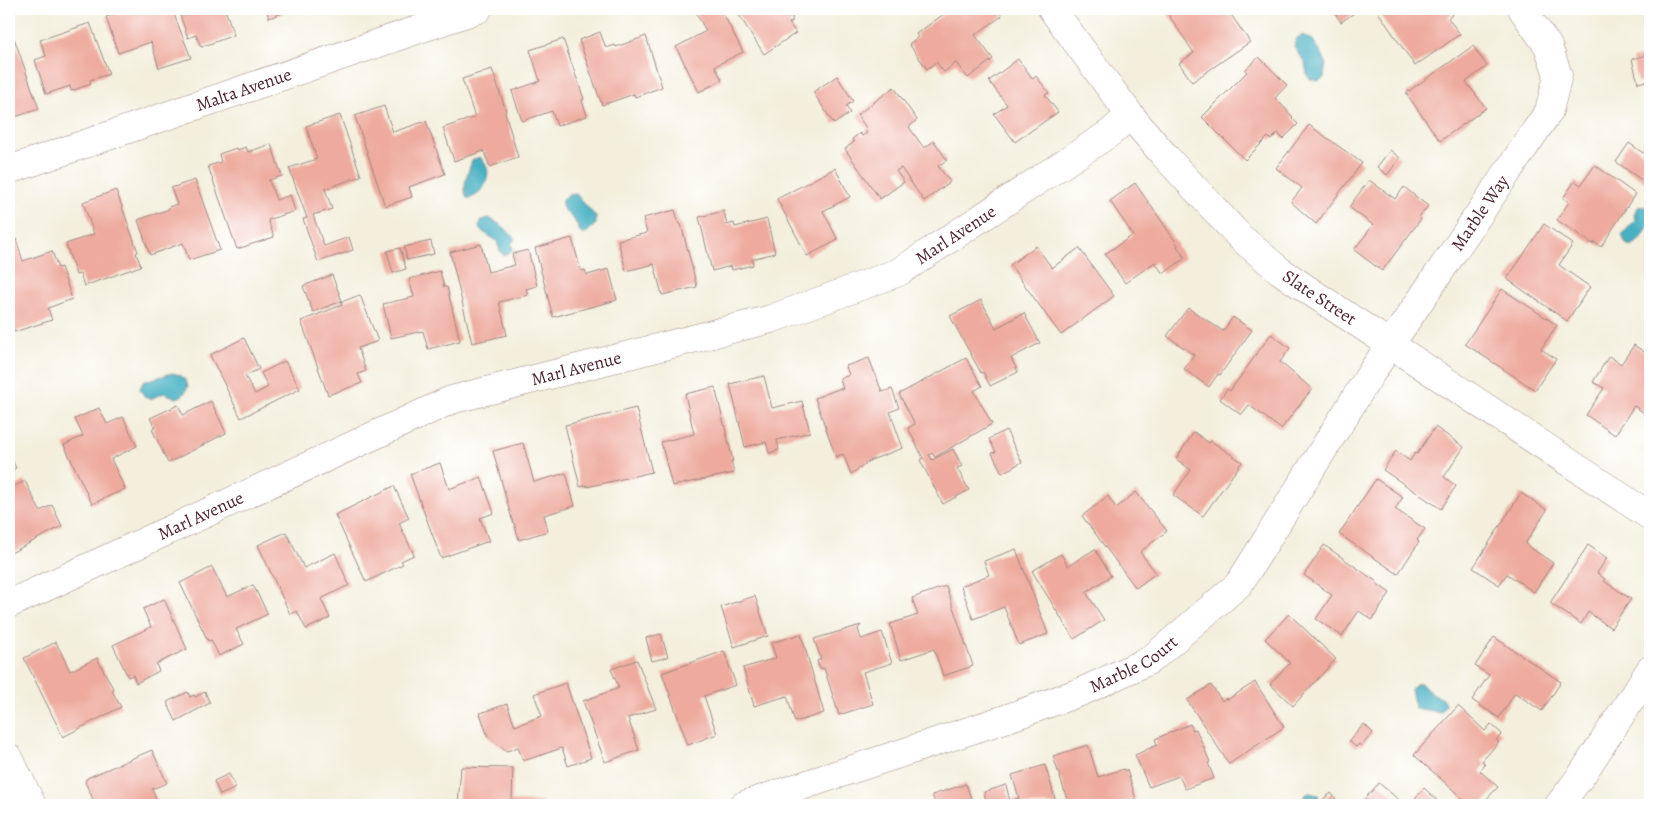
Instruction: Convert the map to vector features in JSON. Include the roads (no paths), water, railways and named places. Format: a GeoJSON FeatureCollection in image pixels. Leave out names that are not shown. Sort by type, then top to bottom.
{"type":"FeatureCollection","features":[{"type":"Feature","properties":{"kind":"street","name":"Malta Avenue"},"geometry":{"type":"LineString","coordinates":[[9,170],[478,9]]}},
{"type":"Feature","properties":{"kind":"street","name":"Slate Street"},"geometry":{"type":"LineString","coordinates":[[1052,9],[1130,115],[1164,155],[1241,238],[1279,270],[1650,516]]}},
{"type":"Feature","properties":{"kind":"street","name":"Marble Way"},"geometry":{"type":"LineString","coordinates":[[1391,346],[1549,111],[1558,75],[1548,46],[1522,9]]}},
{"type":"Feature","properties":{"kind":"street","name":"Marl Avenue"},"geometry":{"type":"LineString","coordinates":[[9,604],[451,400],[771,319],[899,272],[1110,133],[1130,115]]}},
{"type":"Feature","properties":{"kind":"street","name":"Marble Court"},"geometry":{"type":"LineString","coordinates":[[744,805],[1084,691],[1150,660],[1238,584],[1368,378],[1391,346]]}},
{"type":"Feature","properties":{"kind":"street"},"geometry":{"type":"LineString","coordinates":[[1560,805],[1650,670]]}},
{"type":"Feature","properties":{"kind":"street"},"geometry":{"type":"LineString","coordinates":[[9,758],[32,805]]}},
{"type":"Feature","properties":{"kind":"water"},"geometry":{"type":"Polygon","coordinates":[[[1302,35],[1313,40],[1326,62],[1324,78],[1318,81],[1310,79],[1307,75],[1305,62],[1294,47],[1297,38],[1302,35]]]}},
{"type":"Feature","properties":{"kind":"water"},"geometry":{"type":"Polygon","coordinates":[[[480,157],[487,167],[486,183],[480,192],[467,198],[465,184],[472,160],[480,157]]]}},
{"type":"Feature","properties":{"kind":"water"},"geometry":{"type":"Polygon","coordinates":[[[576,194],[596,217],[596,224],[585,234],[581,233],[574,220],[564,210],[562,204],[562,199],[568,195],[576,194]]]}},
{"type":"Feature","properties":{"kind":"water"},"geometry":{"type":"Polygon","coordinates":[[[1639,206],[1650,209],[1649,220],[1644,235],[1631,246],[1626,244],[1622,235],[1635,220],[1634,214],[1639,206]]]}},
{"type":"Feature","properties":{"kind":"water"},"geometry":{"type":"Polygon","coordinates":[[[489,218],[504,227],[515,239],[511,244],[513,249],[504,256],[500,251],[497,241],[480,230],[479,226],[482,220],[489,218]]]}},
{"type":"Feature","properties":{"kind":"water"},"geometry":{"type":"Polygon","coordinates":[[[172,373],[186,381],[188,387],[183,395],[177,398],[164,393],[150,399],[145,397],[140,389],[143,382],[172,373]]]}},
{"type":"Feature","properties":{"kind":"water"},"geometry":{"type":"Polygon","coordinates":[[[1421,683],[1427,690],[1443,699],[1445,705],[1440,713],[1415,709],[1411,689],[1416,684],[1421,683]]]}},
{"type":"Feature","properties":{"kind":"water"},"geometry":{"type":"Polygon","coordinates":[[[1309,793],[1318,795],[1321,805],[1284,805],[1300,803],[1305,795],[1309,793]]]}}]}
